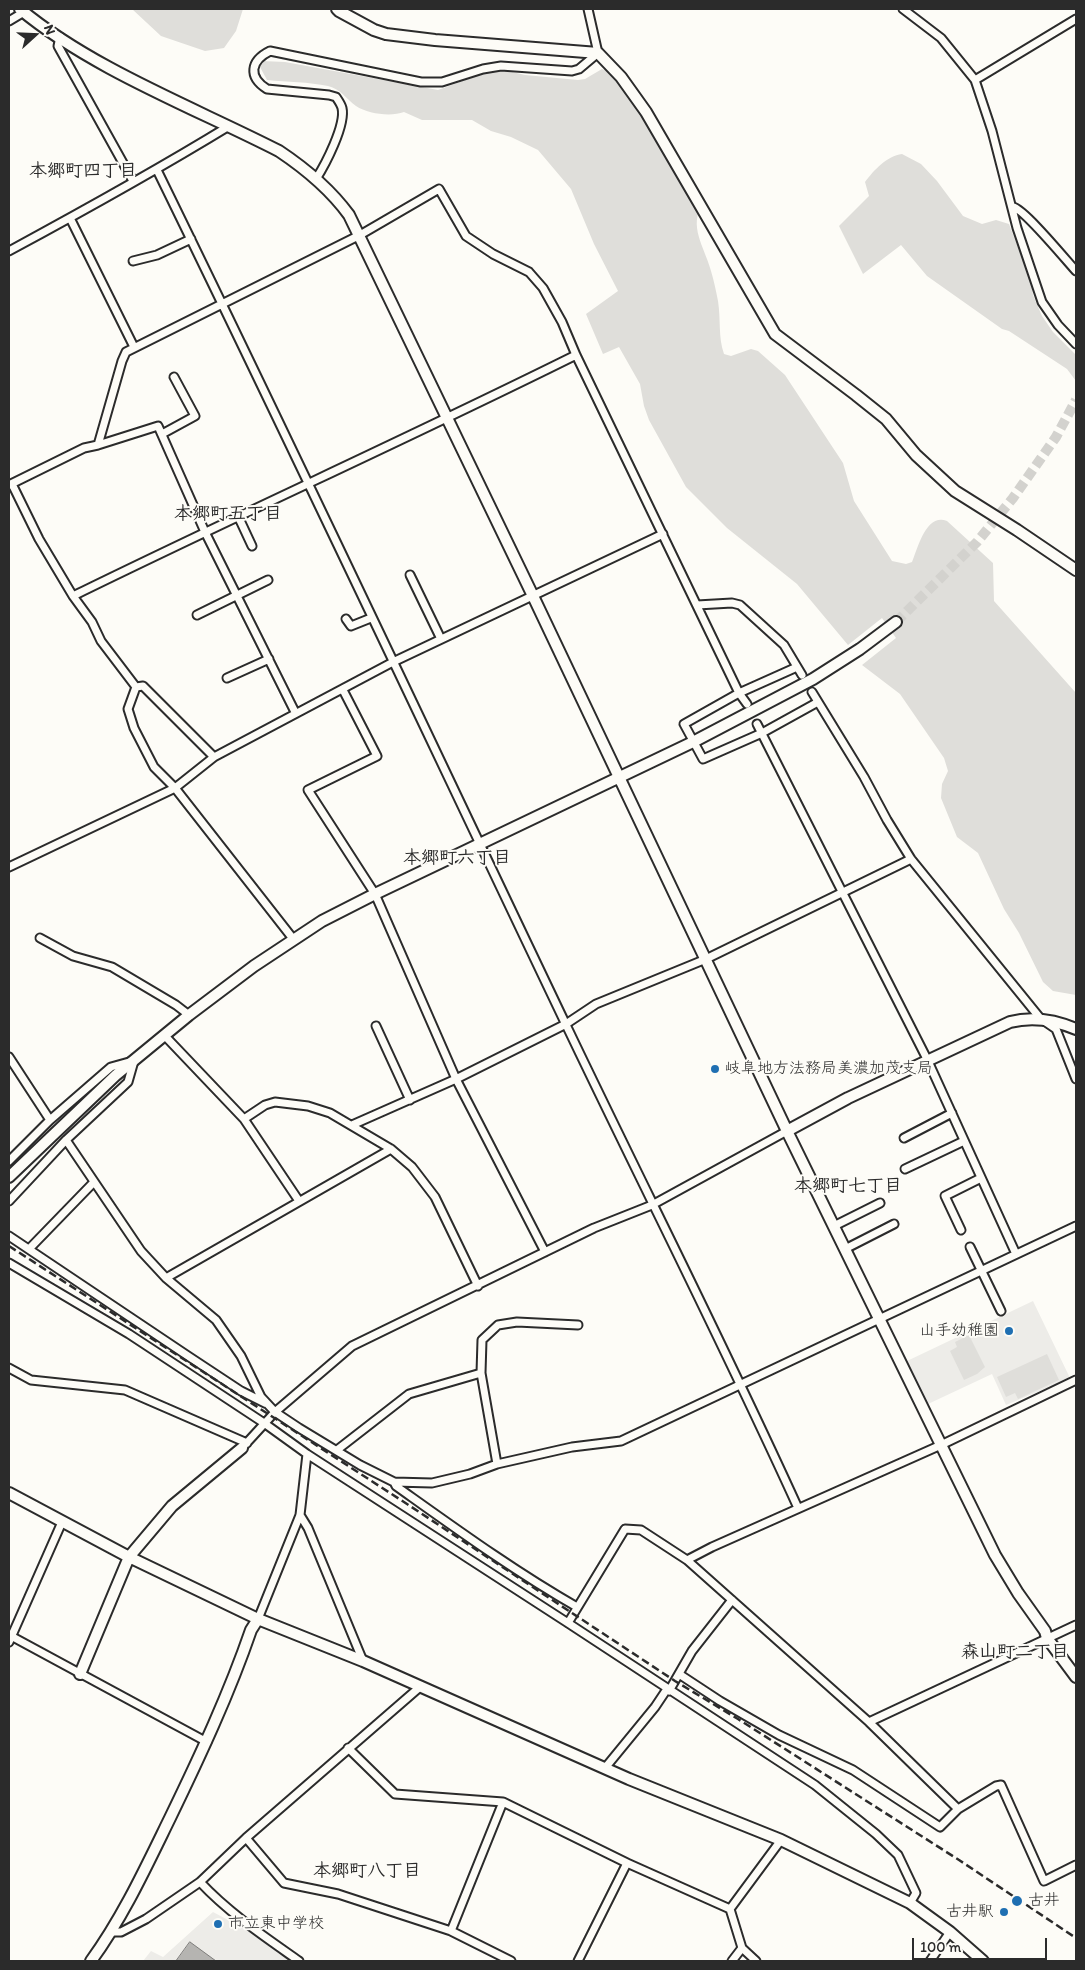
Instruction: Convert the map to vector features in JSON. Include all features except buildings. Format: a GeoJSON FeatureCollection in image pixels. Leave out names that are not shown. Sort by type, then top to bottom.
{"type":"FeatureCollection","features":[{"type":"Feature","properties":{"kind":"street"},"geometry":{"type":"LineString","coordinates":[[338,9],[374,30],[386,34],[435,40],[532,46],[598,53]]}},
{"type":"Feature","properties":{"kind":"street"},"geometry":{"type":"LineString","coordinates":[[588,9],[598,53],[621,77],[646,112],[775,334],[849,389],[886,420],[916,455],[954,491],[1017,530],[1076,570]]}},
{"type":"Feature","properties":{"kind":"street"},"geometry":{"type":"LineString","coordinates":[[903,9],[940,38],[975,80],[992,131],[1017,228],[1042,302],[1058,325],[1076,344]]}},
{"type":"Feature","properties":{"kind":"street"},"geometry":{"type":"LineString","coordinates":[[9,22],[22,10],[60,37],[117,71],[279,151],[302,166],[342,205],[360,235],[787,1131],[995,1554],[1018,1594],[1076,1677]]}},
{"type":"Feature","properties":{"kind":"street"},"geometry":{"type":"LineString","coordinates":[[975,80],[1076,19]]}},
{"type":"Feature","properties":{"kind":"street"},"geometry":{"type":"LineString","coordinates":[[60,37],[58,46],[133,182]]}},
{"type":"Feature","properties":{"kind":"street"},"geometry":{"type":"LineString","coordinates":[[316,179],[330,157],[342,118],[342,108],[336,97],[329,95],[268,90],[260,85],[255,78],[256,63],[262,55],[270,50],[420,82],[442,82],[483,69],[501,66],[572,71],[579,69],[598,53]]}},
{"type":"Feature","properties":{"kind":"street"},"geometry":{"type":"LineString","coordinates":[[9,251],[157,170],[229,126]]}},
{"type":"Feature","properties":{"kind":"street"},"geometry":{"type":"LineString","coordinates":[[157,170],[223,304],[371,618],[481,843],[652,1205],[742,1385],[798,1508]]}},
{"type":"Feature","properties":{"kind":"street"},"geometry":{"type":"LineString","coordinates":[[98,445],[126,352],[360,235],[439,189],[466,236],[492,254],[529,272],[542,288],[562,322],[576,355],[739,693],[747,704]]}},
{"type":"Feature","properties":{"kind":"street"},"geometry":{"type":"LineString","coordinates":[[1013,207],[1026,216],[1076,271]]}},
{"type":"Feature","properties":{"kind":"street"},"geometry":{"type":"LineString","coordinates":[[70,218],[134,347]]}},
{"type":"Feature","properties":{"kind":"street"},"geometry":{"type":"LineString","coordinates":[[133,261],[157,255],[191,239]]}},
{"type":"Feature","properties":{"kind":"street"},"geometry":{"type":"LineString","coordinates":[[73,596],[308,482],[448,419],[576,355]]}},
{"type":"Feature","properties":{"kind":"street"},"geometry":{"type":"LineString","coordinates":[[162,434],[195,416],[174,377]]}},
{"type":"Feature","properties":{"kind":"street"},"geometry":{"type":"LineString","coordinates":[[136,687],[101,641],[92,622],[73,596],[39,539],[10,484],[84,448],[158,426],[205,532],[295,712]]}},
{"type":"Feature","properties":{"kind":"street"},"geometry":{"type":"LineString","coordinates":[[238,516],[252,546]]}},
{"type":"Feature","properties":{"kind":"street"},"geometry":{"type":"LineString","coordinates":[[9,867],[174,788],[214,756],[295,712],[343,690],[393,662],[663,534]]}},
{"type":"Feature","properties":{"kind":"street"},"geometry":{"type":"LineString","coordinates":[[410,575],[441,639]]}},
{"type":"Feature","properties":{"kind":"street"},"geometry":{"type":"LineString","coordinates":[[197,614],[268,580]]}},
{"type":"Feature","properties":{"kind":"street"},"geometry":{"type":"LineString","coordinates":[[697,605],[732,603],[740,605],[784,646],[802,676]]}},
{"type":"Feature","properties":{"kind":"street"},"geometry":{"type":"LineString","coordinates":[[346,619],[351,626],[371,618]]}},
{"type":"Feature","properties":{"kind":"street"},"geometry":{"type":"LineString","coordinates":[[9,1177],[75,1113],[134,1060],[189,1015],[254,966],[322,921],[618,776],[693,742],[813,679],[860,649],[896,622]]}},
{"type":"Feature","properties":{"kind":"street"},"geometry":{"type":"LineString","coordinates":[[227,678],[269,660]]}},
{"type":"Feature","properties":{"kind":"street"},"geometry":{"type":"LineString","coordinates":[[797,667],[739,693],[684,724],[703,759],[762,733],[818,702]]}},
{"type":"Feature","properties":{"kind":"street"},"geometry":{"type":"LineString","coordinates":[[136,687],[143,686],[214,756]]}},
{"type":"Feature","properties":{"kind":"street"},"geometry":{"type":"LineString","coordinates":[[136,687],[128,709],[134,728],[154,767],[174,788],[294,940]]}},
{"type":"Feature","properties":{"kind":"street"},"geometry":{"type":"LineString","coordinates":[[343,690],[377,756],[308,790],[375,894],[456,1079],[545,1252]]}},
{"type":"Feature","properties":{"kind":"street"},"geometry":{"type":"LineString","coordinates":[[812,692],[864,776],[886,820],[911,859],[1040,1018],[1056,1029],[1076,1079]]}},
{"type":"Feature","properties":{"kind":"street"},"geometry":{"type":"LineString","coordinates":[[757,724],[927,1060],[1016,1254]]}},
{"type":"Feature","properties":{"kind":"street"},"geometry":{"type":"LineString","coordinates":[[352,1126],[456,1079],[566,1024],[596,1004],[706,959],[911,859]]}},
{"type":"Feature","properties":{"kind":"street"},"geometry":{"type":"LineString","coordinates":[[40,938],[73,956],[112,967],[176,1005],[189,1015]]}},
{"type":"Feature","properties":{"kind":"street"},"geometry":{"type":"LineString","coordinates":[[80,1674],[128,1557],[172,1506],[245,1445],[264,1423],[272,1409],[352,1346],[594,1228],[652,1205],[848,1098],[1010,1022],[1040,1018],[1076,1029]]}},
{"type":"Feature","properties":{"kind":"street"},"geometry":{"type":"LineString","coordinates":[[376,1026],[410,1100]]}},
{"type":"Feature","properties":{"kind":"street"},"geometry":{"type":"LineString","coordinates":[[165,1036],[244,1119],[299,1201]]}},
{"type":"Feature","properties":{"kind":"street"},"geometry":{"type":"LineString","coordinates":[[9,1057],[50,1120]]}},
{"type":"Feature","properties":{"kind":"street"},"geometry":{"type":"LineString","coordinates":[[9,1161],[50,1120],[111,1067],[134,1060]]}},
{"type":"Feature","properties":{"kind":"street"},"geometry":{"type":"LineString","coordinates":[[9,1201],[66,1140],[128,1082],[134,1060]]}},
{"type":"Feature","properties":{"kind":"street"},"geometry":{"type":"LineString","coordinates":[[9,1072],[17,1069]]}},
{"type":"Feature","properties":{"kind":"street"},"geometry":{"type":"LineString","coordinates":[[244,1119],[265,1105],[275,1102],[308,1106],[330,1114],[391,1149],[412,1167],[435,1197],[478,1286]]}},
{"type":"Feature","properties":{"kind":"street"},"geometry":{"type":"LineString","coordinates":[[904,1138],[952,1113]]}},
{"type":"Feature","properties":{"kind":"street"},"geometry":{"type":"LineString","coordinates":[[66,1140],[141,1251],[166,1278],[216,1320],[241,1356],[261,1397],[272,1409]]}},
{"type":"Feature","properties":{"kind":"street"},"geometry":{"type":"LineString","coordinates":[[904,1169],[964,1141]]}},
{"type":"Feature","properties":{"kind":"street"},"geometry":{"type":"LineString","coordinates":[[166,1278],[391,1149]]}},
{"type":"Feature","properties":{"kind":"street"},"geometry":{"type":"LineString","coordinates":[[961,1230],[945,1196],[981,1178]]}},
{"type":"Feature","properties":{"kind":"street"},"geometry":{"type":"LineString","coordinates":[[29,1249],[94,1182]]}},
{"type":"Feature","properties":{"kind":"street"},"geometry":{"type":"LineString","coordinates":[[834,1226],[880,1203]]}},
{"type":"Feature","properties":{"kind":"street"},"geometry":{"type":"LineString","coordinates":[[845,1249],[894,1224]]}},
{"type":"Feature","properties":{"kind":"street"},"geometry":{"type":"LineString","coordinates":[[9,1236],[218,1376],[360,1465],[394,1482],[432,1483],[470,1474],[498,1464],[572,1447],[622,1441],[1076,1226]]}},
{"type":"Feature","properties":{"kind":"street"},"geometry":{"type":"LineString","coordinates":[[970,1247],[1001,1311]]}},
{"type":"Feature","properties":{"kind":"street"},"geometry":{"type":"LineString","coordinates":[[9,1263],[129,1334],[264,1423],[307,1454],[815,1785],[876,1834],[898,1855],[916,1892],[910,1903]]}},
{"type":"Feature","properties":{"kind":"street"},"geometry":{"type":"LineString","coordinates":[[498,1464],[481,1373],[482,1340],[498,1325],[517,1322],[578,1325]]}},
{"type":"Feature","properties":{"kind":"street"},"geometry":{"type":"LineString","coordinates":[[9,1368],[31,1380],[125,1390],[245,1445]]}},
{"type":"Feature","properties":{"kind":"street"},"geometry":{"type":"LineString","coordinates":[[337,1450],[409,1394],[481,1373]]}},
{"type":"Feature","properties":{"kind":"street"},"geometry":{"type":"LineString","coordinates":[[688,1560],[712,1547],[941,1445],[1076,1380]]}},
{"type":"Feature","properties":{"kind":"street"},"geometry":{"type":"LineString","coordinates":[[91,1961],[111,1932],[153,1853],[207,1742],[300,1515],[307,1454]]}},
{"type":"Feature","properties":{"kind":"street"},"geometry":{"type":"LineString","coordinates":[[394,1482],[396,1486],[466,1535],[550,1592],[577,1607]]}},
{"type":"Feature","properties":{"kind":"street"},"geometry":{"type":"LineString","coordinates":[[9,1493],[128,1557],[258,1619],[363,1661],[605,1768],[781,1840],[910,1903],[950,1932],[983,1961]]}},
{"type":"Feature","properties":{"kind":"street"},"geometry":{"type":"LineString","coordinates":[[300,1515],[308,1528],[363,1661]]}},
{"type":"Feature","properties":{"kind":"street"},"geometry":{"type":"LineString","coordinates":[[62,1522],[10,1639],[207,1742]]}},
{"type":"Feature","properties":{"kind":"street"},"geometry":{"type":"LineString","coordinates":[[568,1623],[625,1530],[641,1530],[688,1560],[869,1722],[958,1809]]}},
{"type":"Feature","properties":{"kind":"street"},"geometry":{"type":"LineString","coordinates":[[605,1768],[668,1690],[692,1651],[732,1600]]}},
{"type":"Feature","properties":{"kind":"street"},"geometry":{"type":"LineString","coordinates":[[869,1722],[1076,1625]]}},
{"type":"Feature","properties":{"kind":"street"},"geometry":{"type":"LineString","coordinates":[[679,1674],[720,1702],[779,1735],[853,1770],[940,1827],[958,1809],[991,1788],[1001,1786],[1044,1881],[1076,1865]]}},
{"type":"Feature","properties":{"kind":"street"},"geometry":{"type":"LineString","coordinates":[[111,1932],[121,1932],[146,1919],[200,1882],[246,1838],[421,1686]]}},
{"type":"Feature","properties":{"kind":"street"},"geometry":{"type":"LineString","coordinates":[[348,1748],[394,1794],[503,1802],[627,1863],[730,1909],[742,1948],[756,1961]]}},
{"type":"Feature","properties":{"kind":"street"},"geometry":{"type":"LineString","coordinates":[[451,1931],[503,1802]]}},
{"type":"Feature","properties":{"kind":"street"},"geometry":{"type":"LineString","coordinates":[[246,1838],[284,1883],[338,1894],[451,1931],[511,1961]]}},
{"type":"Feature","properties":{"kind":"street"},"geometry":{"type":"LineString","coordinates":[[730,1909],[781,1840]]}},
{"type":"Feature","properties":{"kind":"street"},"geometry":{"type":"LineString","coordinates":[[578,1961],[627,1863]]}},
{"type":"Feature","properties":{"kind":"street"},"geometry":{"type":"LineString","coordinates":[[200,1882],[213,1896],[253,1928],[299,1961]]}},
{"type":"Feature","properties":{"kind":"street"},"geometry":{"type":"LineString","coordinates":[[930,1961],[950,1932]]}},
{"type":"Feature","properties":{"kind":"street"},"geometry":{"type":"LineString","coordinates":[[732,1961],[742,1948]]}},
{"type":"Feature","properties":{"kind":"shaded area"},"geometry":{"type":"Polygon","coordinates":[[[132,9],[243,9],[236,31],[224,48],[205,51],[161,36],[132,9]]]}},
{"type":"Feature","properties":{"kind":"shaded area"},"geometry":{"type":"Polygon","coordinates":[[[262,61],[285,62],[438,90],[490,71],[504,70],[525,75],[578,80],[585,79],[602,69],[609,72],[625,87],[679,156],[700,209],[697,217],[698,232],[716,290],[724,354],[731,356],[751,349],[758,351],[785,375],[843,463],[854,501],[892,561],[906,564],[912,562],[928,527],[940,520],[947,521],[993,563],[994,601],[1076,693],[1076,995],[1053,991],[1043,982],[1019,933],[1004,909],[978,853],[957,837],[941,798],[942,784],[948,771],[944,758],[900,694],[862,665],[896,638],[882,618],[848,645],[797,584],[727,528],[686,487],[649,420],[640,384],[619,347],[603,354],[586,314],[618,291],[594,244],[571,189],[538,150],[511,137],[491,131],[472,120],[422,120],[404,112],[399,114],[373,113],[356,106],[333,87],[267,80],[260,67],[262,61]]]}},
{"type":"Feature","properties":{"kind":"shaded area"},"geometry":{"type":"Polygon","coordinates":[[[902,154],[921,164],[937,181],[963,216],[982,224],[996,220],[1009,224],[1042,316],[1053,332],[1076,355],[1076,381],[1067,369],[1009,331],[1002,329],[927,276],[901,245],[863,274],[839,226],[869,196],[865,182],[872,173],[881,164],[896,155],[902,154]]]}},
{"type":"Feature","properties":{"kind":"shaded area","name":"山手幼稚園"},"geometry":{"type":"Polygon","coordinates":[[[1033,1301],[1069,1376],[1068,1379],[1006,1405],[992,1374],[928,1404],[907,1361],[1033,1301]]]}},
{"type":"Feature","properties":{"kind":"shaded area"},"geometry":{"type":"Polygon","coordinates":[[[969,1335],[985,1367],[977,1374],[964,1380],[950,1351],[957,1347],[955,1342],[969,1335]]]}},
{"type":"Feature","properties":{"kind":"shaded area"},"geometry":{"type":"Polygon","coordinates":[[[1047,1354],[1059,1380],[1018,1399],[1015,1393],[1006,1397],[997,1377],[1047,1354]]]}},
{"type":"Feature","properties":{"kind":"shaded area","name":"市立東中学校"},"geometry":{"type":"Polygon","coordinates":[[[213,1912],[260,1937],[293,1961],[143,1961],[151,1951],[163,1957],[213,1912]]]}},
{"type":"Feature","properties":{"kind":"shaded area"},"geometry":{"type":"Polygon","coordinates":[[[190,1942],[216,1961],[177,1960],[190,1942]]]}},
{"type":"Feature","properties":{"kind":"tunnel"},"geometry":{"type":"LineString","coordinates":[[896,622],[977,542],[1013,498],[1056,437],[1076,400]]}},
{"type":"Feature","properties":{"kind":"railway"},"geometry":{"type":"LineString","coordinates":[[9,1246],[407,1504],[675,1681],[959,1860],[1076,1938]]}},
{"type":"Feature","properties":{"kind":"place","name":"岐阜地方法務局美濃加茂支局"},"geometry":{"type":"Point","coordinates":[715,1069]}},
{"type":"Feature","properties":{"kind":"place","name":"山手幼稚園"},"geometry":{"type":"Point","coordinates":[1009,1331]}},
{"type":"Feature","properties":{"kind":"place","name":"古井"},"geometry":{"type":"Point","coordinates":[1017,1901]}},
{"type":"Feature","properties":{"kind":"place","name":"古井駅"},"geometry":{"type":"Point","coordinates":[1004,1912]}},
{"type":"Feature","properties":{"kind":"place","name":"市立東中学校"},"geometry":{"type":"Point","coordinates":[218,1924]}},
{"type":"Feature","properties":{"kind":"district","name":"本郷町四丁目"},"geometry":{"type":"Point","coordinates":[83,171]}},
{"type":"Feature","properties":{"kind":"district","name":"本郷町五丁目"},"geometry":{"type":"Point","coordinates":[228,514]}},
{"type":"Feature","properties":{"kind":"district","name":"本郷町六丁目"},"geometry":{"type":"Point","coordinates":[457,858]}},
{"type":"Feature","properties":{"kind":"district","name":"本郷町七丁目"},"geometry":{"type":"Point","coordinates":[848,1186]}},
{"type":"Feature","properties":{"kind":"district","name":"森山町二丁目"},"geometry":{"type":"Point","coordinates":[1015,1652]}},
{"type":"Feature","properties":{"kind":"district","name":"本郷町八丁目"},"geometry":{"type":"Point","coordinates":[367,1871]}}]}
